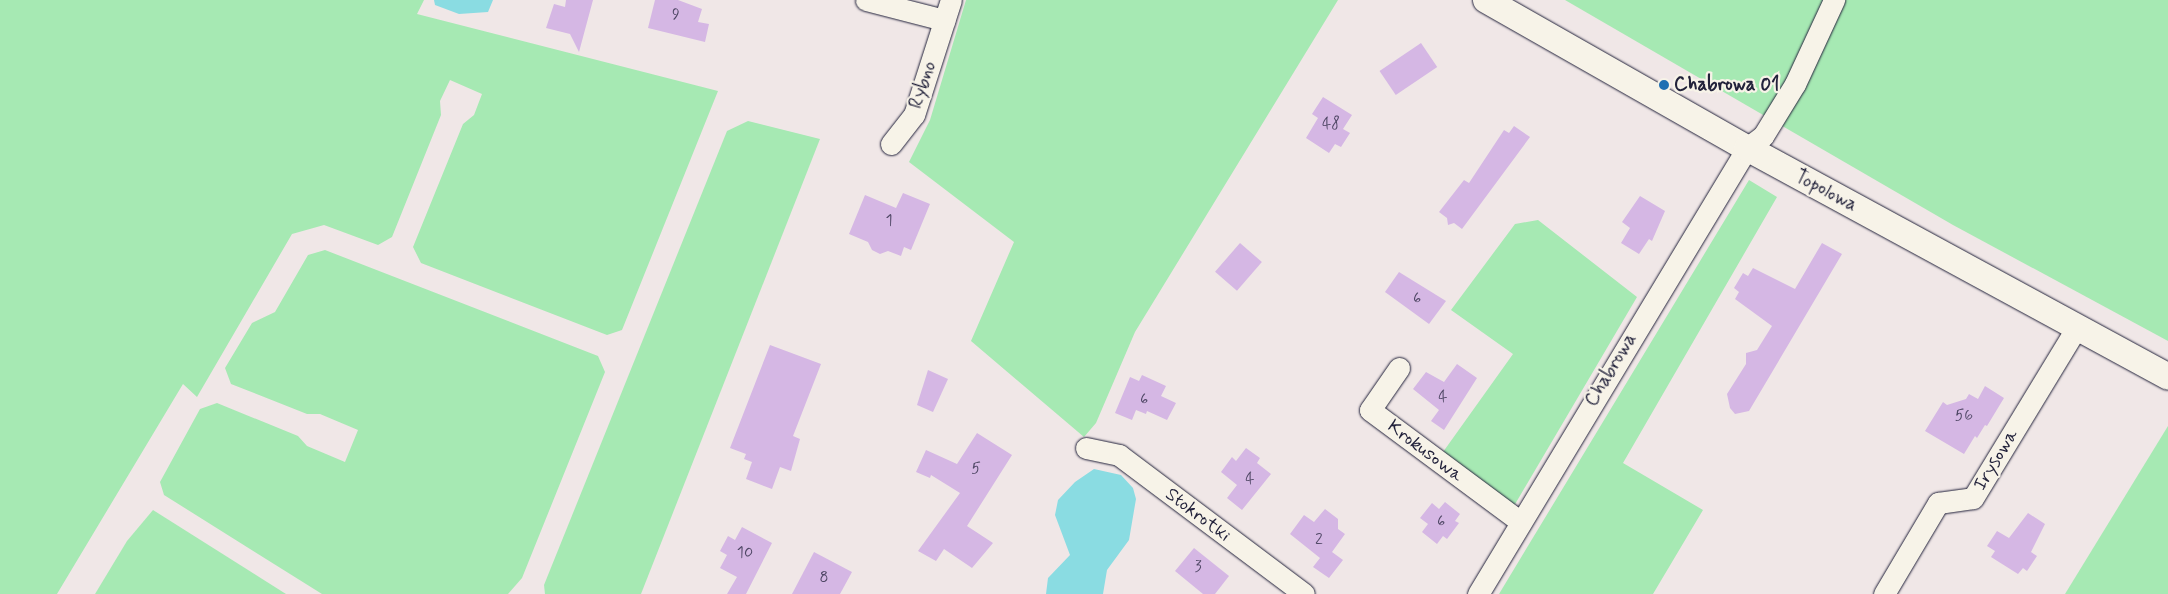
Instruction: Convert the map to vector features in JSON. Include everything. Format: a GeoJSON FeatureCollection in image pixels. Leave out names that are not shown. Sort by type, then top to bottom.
{"type":"FeatureCollection","features":[{"type":"Feature","properties":{"kind":"street","name":"Rybno"},"geometry":{"type":"LineString","coordinates":[[866,0],[948,10],[914,115],[891,144]]}},
{"type":"Feature","properties":{"kind":"street","name":"Topolowa"},"geometry":{"type":"LineString","coordinates":[[1486,0],[1746,148],[2168,377]]}},
{"type":"Feature","properties":{"kind":"street","name":"Chabrowa"},"geometry":{"type":"LineString","coordinates":[[1478,594],[1746,148],[1763,136],[1795,84],[1834,0]]}},
{"type":"Feature","properties":{"kind":"street","name":"Irysowa"},"geometry":{"type":"LineString","coordinates":[[1884,594],[1938,503],[1973,498],[2077,327]]}},
{"type":"Feature","properties":{"kind":"street","name":"Krokusowa"},"geometry":{"type":"LineString","coordinates":[[1399,368],[1370,410],[1521,522]]}},
{"type":"Feature","properties":{"kind":"street","name":"Stokrotki"},"geometry":{"type":"LineString","coordinates":[[1086,448],[1119,456],[1304,594]]}},
{"type":"Feature","properties":{"kind":"green space"},"geometry":{"type":"Polygon","coordinates":[[[0,0],[424,0],[417,14],[718,91],[622,330],[607,335],[421,263],[413,247],[463,124],[474,115],[482,94],[450,80],[440,101],[441,115],[392,237],[378,245],[324,225],[292,234],[197,397],[183,384],[57,594],[0,594],[0,0]]]}},
{"type":"Feature","properties":{"kind":"green space"},"geometry":{"type":"Polygon","coordinates":[[[966,0],[1338,0],[1135,332],[1096,423],[1084,437],[971,341],[1014,242],[909,162],[930,120],[966,0]]]}},
{"type":"Feature","properties":{"kind":"green space"},"geometry":{"type":"Polygon","coordinates":[[[1565,0],[2168,0],[2168,341],[1953,225],[1565,0]]]}},
{"type":"Feature","properties":{"kind":"green space"},"geometry":{"type":"Polygon","coordinates":[[[748,121],[820,139],[641,594],[545,594],[544,585],[727,131],[748,121]]]}},
{"type":"Feature","properties":{"kind":"green space"},"geometry":{"type":"Polygon","coordinates":[[[1749,180],[1777,197],[1623,463],[1703,510],[1653,594],[1499,594],[1749,180]]]}},
{"type":"Feature","properties":{"kind":"green space"},"geometry":{"type":"Polygon","coordinates":[[[1538,220],[1637,297],[1514,506],[1443,452],[1513,354],[1451,310],[1515,224],[1538,220]]]}},
{"type":"Feature","properties":{"kind":"green space"},"geometry":{"type":"Polygon","coordinates":[[[325,250],[598,356],[605,372],[522,578],[508,594],[322,594],[164,495],[160,482],[200,409],[217,403],[298,436],[307,446],[345,462],[358,430],[320,414],[307,414],[231,384],[225,368],[252,323],[275,312],[308,255],[325,250]]]}},
{"type":"Feature","properties":{"kind":"green space"},"geometry":{"type":"Polygon","coordinates":[[[2168,426],[2168,594],[2065,594],[2168,426]]]}},
{"type":"Feature","properties":{"kind":"green space"},"geometry":{"type":"Polygon","coordinates":[[[153,510],[286,594],[95,594],[127,541],[153,510]]]}},
{"type":"Feature","properties":{"kind":"water"},"geometry":{"type":"Polygon","coordinates":[[[434,0],[493,0],[488,12],[459,14],[435,5],[434,0]]]}},
{"type":"Feature","properties":{"kind":"water"},"geometry":{"type":"Polygon","coordinates":[[[1094,469],[1121,475],[1133,488],[1136,499],[1129,540],[1107,570],[1103,594],[1046,594],[1048,578],[1070,555],[1055,515],[1058,500],[1075,482],[1094,469]]]}},
{"type":"Feature","properties":{"kind":"building"},"geometry":{"type":"Polygon","coordinates":[[[566,0],[593,0],[579,52],[570,34],[546,28],[554,4],[565,7],[566,0]]]}},
{"type":"Feature","properties":{"kind":"building"},"geometry":{"type":"Polygon","coordinates":[[[655,0],[678,0],[702,9],[698,22],[709,24],[705,42],[648,28],[655,0]]]}},
{"type":"Feature","properties":{"kind":"building"},"geometry":{"type":"Polygon","coordinates":[[[1421,43],[1437,67],[1396,95],[1380,71],[1421,43]]]}},
{"type":"Feature","properties":{"kind":"building"},"geometry":{"type":"Polygon","coordinates":[[[1323,97],[1352,115],[1343,129],[1350,133],[1341,147],[1335,144],[1329,153],[1306,138],[1318,118],[1312,114],[1323,97]]]}},
{"type":"Feature","properties":{"kind":"building"},"geometry":{"type":"Polygon","coordinates":[[[1514,126],[1530,137],[1462,229],[1454,223],[1448,225],[1447,218],[1439,212],[1464,180],[1469,183],[1504,130],[1509,133],[1514,126]]]}},
{"type":"Feature","properties":{"kind":"building"},"geometry":{"type":"Polygon","coordinates":[[[903,193],[930,204],[911,250],[904,247],[901,256],[888,251],[880,254],[872,250],[868,242],[849,234],[865,195],[896,208],[903,193]]]}},
{"type":"Feature","properties":{"kind":"building"},"geometry":{"type":"Polygon","coordinates":[[[1640,196],[1665,211],[1652,241],[1649,239],[1639,254],[1621,243],[1630,228],[1622,222],[1640,196]]]}},
{"type":"Feature","properties":{"kind":"building"},"geometry":{"type":"Polygon","coordinates":[[[1240,243],[1262,262],[1237,291],[1215,272],[1240,243]]]}},
{"type":"Feature","properties":{"kind":"building"},"geometry":{"type":"Polygon","coordinates":[[[1822,243],[1842,254],[1749,411],[1735,414],[1730,408],[1727,394],[1746,364],[1746,353],[1757,350],[1772,326],[1735,299],[1739,292],[1734,288],[1743,273],[1748,276],[1753,268],[1795,289],[1822,243]]]}},
{"type":"Feature","properties":{"kind":"building"},"geometry":{"type":"Polygon","coordinates":[[[1399,272],[1446,301],[1429,324],[1385,292],[1399,272]]]}},
{"type":"Feature","properties":{"kind":"building"},"geometry":{"type":"Polygon","coordinates":[[[770,345],[821,364],[793,436],[800,439],[791,471],[780,467],[772,489],[746,479],[752,462],[744,459],[746,454],[730,448],[770,345]]]}},
{"type":"Feature","properties":{"kind":"building"},"geometry":{"type":"Polygon","coordinates":[[[1457,364],[1477,378],[1444,430],[1431,421],[1439,410],[1413,389],[1426,372],[1444,382],[1457,364]]]}},
{"type":"Feature","properties":{"kind":"building"},"geometry":{"type":"Polygon","coordinates":[[[928,370],[948,379],[933,412],[917,405],[928,370]]]}},
{"type":"Feature","properties":{"kind":"building"},"geometry":{"type":"Polygon","coordinates":[[[1142,375],[1166,386],[1161,396],[1176,403],[1167,420],[1147,411],[1146,414],[1136,410],[1132,420],[1115,413],[1130,377],[1139,381],[1142,375]]]}},
{"type":"Feature","properties":{"kind":"building"},"geometry":{"type":"Polygon","coordinates":[[[1985,386],[2004,398],[1987,426],[1985,425],[1977,438],[1975,436],[1964,454],[1925,431],[1943,402],[1947,405],[1966,399],[1969,394],[1978,399],[1985,386]]]}},
{"type":"Feature","properties":{"kind":"building"},"geometry":{"type":"Polygon","coordinates":[[[977,433],[1012,455],[967,526],[993,543],[972,568],[944,549],[936,561],[918,551],[960,493],[931,475],[930,478],[916,472],[926,450],[957,464],[977,433]]]}},
{"type":"Feature","properties":{"kind":"building"},"geometry":{"type":"Polygon","coordinates":[[[1246,448],[1260,458],[1257,463],[1271,474],[1242,510],[1227,498],[1237,485],[1221,472],[1232,457],[1236,461],[1246,448]]]}},
{"type":"Feature","properties":{"kind":"building"},"geometry":{"type":"Polygon","coordinates":[[[1445,502],[1460,514],[1455,521],[1459,523],[1447,539],[1443,536],[1437,544],[1422,532],[1428,524],[1420,518],[1432,503],[1439,509],[1445,502]]]}},
{"type":"Feature","properties":{"kind":"building"},"geometry":{"type":"Polygon","coordinates":[[[1325,509],[1338,519],[1338,529],[1345,534],[1332,552],[1343,560],[1329,578],[1313,567],[1320,558],[1290,534],[1304,515],[1314,522],[1325,509]]]}},
{"type":"Feature","properties":{"kind":"building"},"geometry":{"type":"Polygon","coordinates":[[[2028,513],[2045,524],[2031,552],[2037,556],[2027,571],[2023,568],[2018,574],[1991,557],[1995,551],[1987,546],[1997,531],[2009,538],[2028,513]]]}},
{"type":"Feature","properties":{"kind":"building"},"geometry":{"type":"Polygon","coordinates":[[[742,527],[772,543],[746,594],[727,594],[737,577],[720,568],[727,555],[720,551],[728,536],[735,540],[742,527]]]}},
{"type":"Feature","properties":{"kind":"building"},"geometry":{"type":"Polygon","coordinates":[[[1194,548],[1229,576],[1215,594],[1203,594],[1175,571],[1194,548]]]}},
{"type":"Feature","properties":{"kind":"building"},"geometry":{"type":"Polygon","coordinates":[[[814,552],[852,572],[840,594],[792,594],[814,552]]]}},
{"type":"Feature","properties":{"kind":"place","name":"Chabrowa 01"},"geometry":{"type":"Point","coordinates":[1664,85]}}]}
